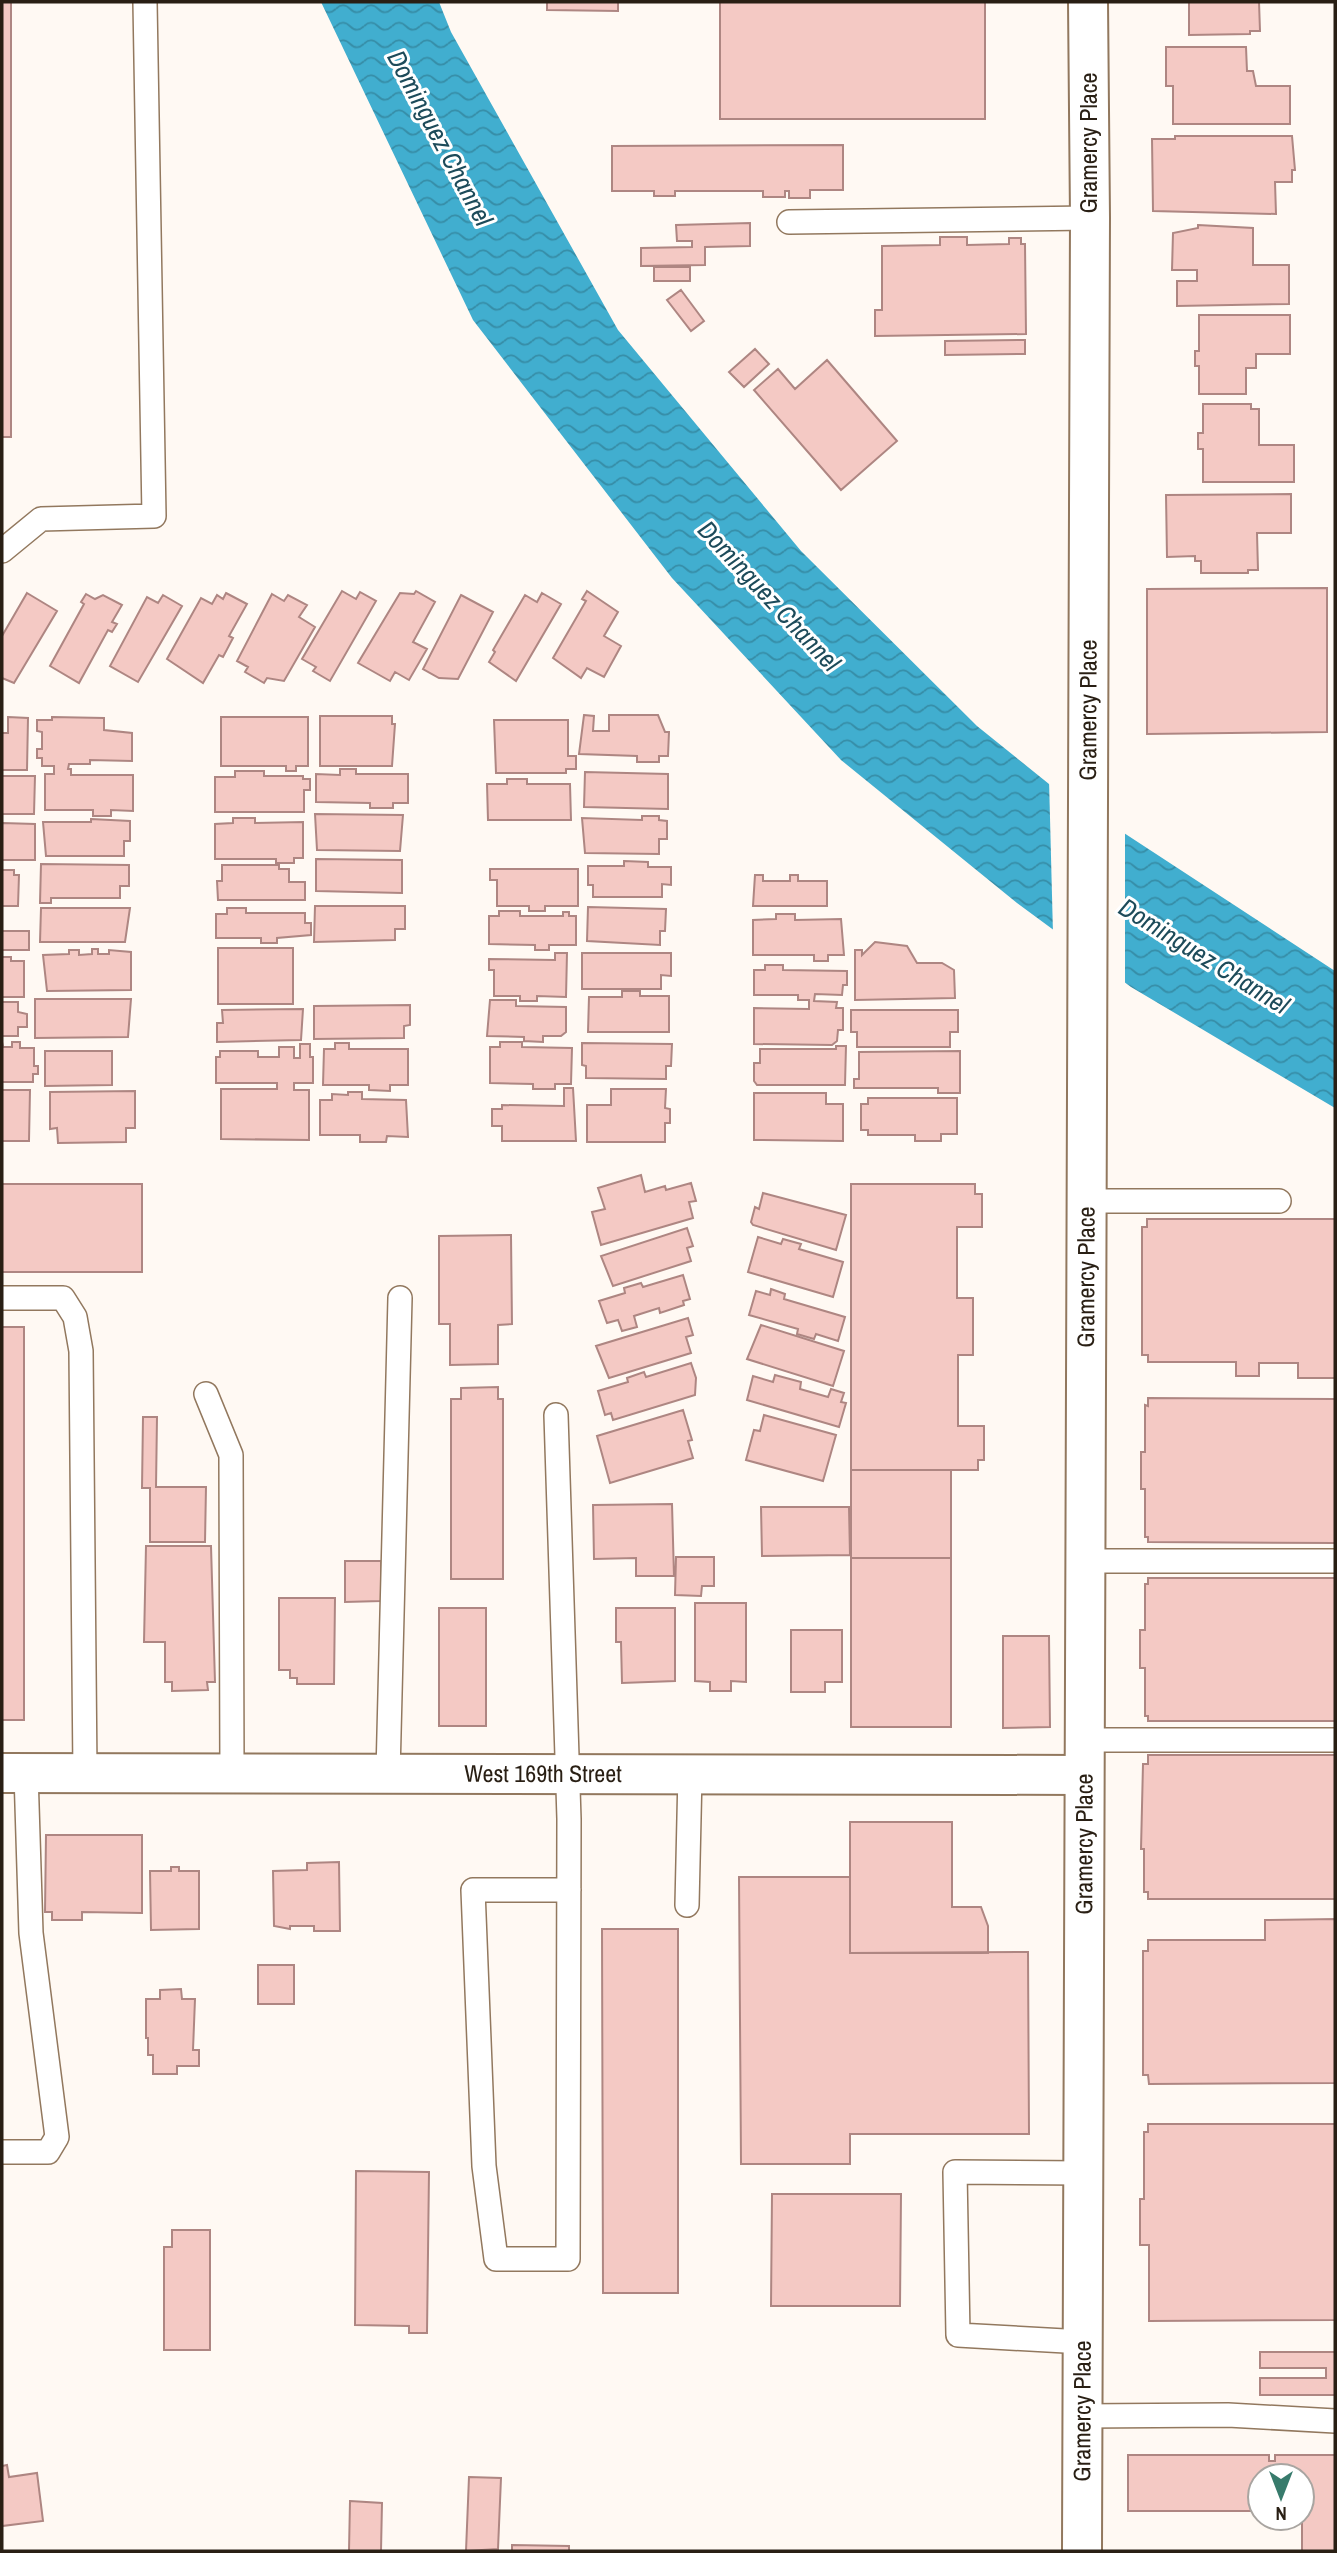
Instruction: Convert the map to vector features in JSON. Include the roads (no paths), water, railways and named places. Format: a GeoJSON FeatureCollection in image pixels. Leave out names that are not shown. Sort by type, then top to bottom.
{"type":"FeatureCollection","features":[{"type":"Feature","properties":{"kind":"street","name":"Gramercy Place"},"geometry":{"type":"LineString","coordinates":[[1082,2551],[1090,218],[1088,2]]}},
{"type":"Feature","properties":{"kind":"street","name":"West 169th Street"},"geometry":{"type":"LineString","coordinates":[[14,1773],[690,1774],[1084,1757]]}},
{"type":"Feature","properties":{"kind":"lane"},"geometry":{"type":"LineString","coordinates":[[2,551],[41,519],[154,516],[145,2]]}},
{"type":"Feature","properties":{"kind":"lane"},"geometry":{"type":"LineString","coordinates":[[789,222],[1090,218]]}},
{"type":"Feature","properties":{"kind":"lane"},"geometry":{"type":"LineString","coordinates":[[1086,1201],[1279,1201]]}},
{"type":"Feature","properties":{"kind":"lane"},"geometry":{"type":"LineString","coordinates":[[2,1298],[63,1298],[75,1317],[81,1351],[85,1773]]}},
{"type":"Feature","properties":{"kind":"lane"},"geometry":{"type":"LineString","coordinates":[[388,1773],[400,1298]]}},
{"type":"Feature","properties":{"kind":"lane"},"geometry":{"type":"LineString","coordinates":[[206,1394],[232,1455],[232,1773]]}},
{"type":"Feature","properties":{"kind":"lane"},"geometry":{"type":"LineString","coordinates":[[556,1415],[568,1773],[569,1890],[568,2259],[496,2259],[484,2166],[472,1890],[569,1890]]}},
{"type":"Feature","properties":{"kind":"lane"},"geometry":{"type":"LineString","coordinates":[[1085,1562],[1335,1562]]}},
{"type":"Feature","properties":{"kind":"lane"},"geometry":{"type":"LineString","coordinates":[[1084,1757],[1335,1740]]}},
{"type":"Feature","properties":{"kind":"lane"},"geometry":{"type":"LineString","coordinates":[[2,2152],[48,2152],[57,2137],[14,1773]]}},
{"type":"Feature","properties":{"kind":"lane"},"geometry":{"type":"LineString","coordinates":[[687,1905],[690,1774]]}},
{"type":"Feature","properties":{"kind":"lane"},"geometry":{"type":"LineString","coordinates":[[1083,2173],[955,2172],[958,2335],[1083,2342]]}},
{"type":"Feature","properties":{"kind":"lane"},"geometry":{"type":"LineString","coordinates":[[1082,2416],[1228,2415],[1335,2421]]}},
{"type":"Feature","properties":{"kind":"water","name":"Dominguez Channel"},"geometry":{"type":"Polygon","coordinates":[[[321,2],[439,2],[451,32],[618,330],[801,551],[977,726],[1049,784],[1335,971],[1335,1108],[1131,987],[1017,903],[841,760],[672,578],[473,320],[321,2]]]}}]}
